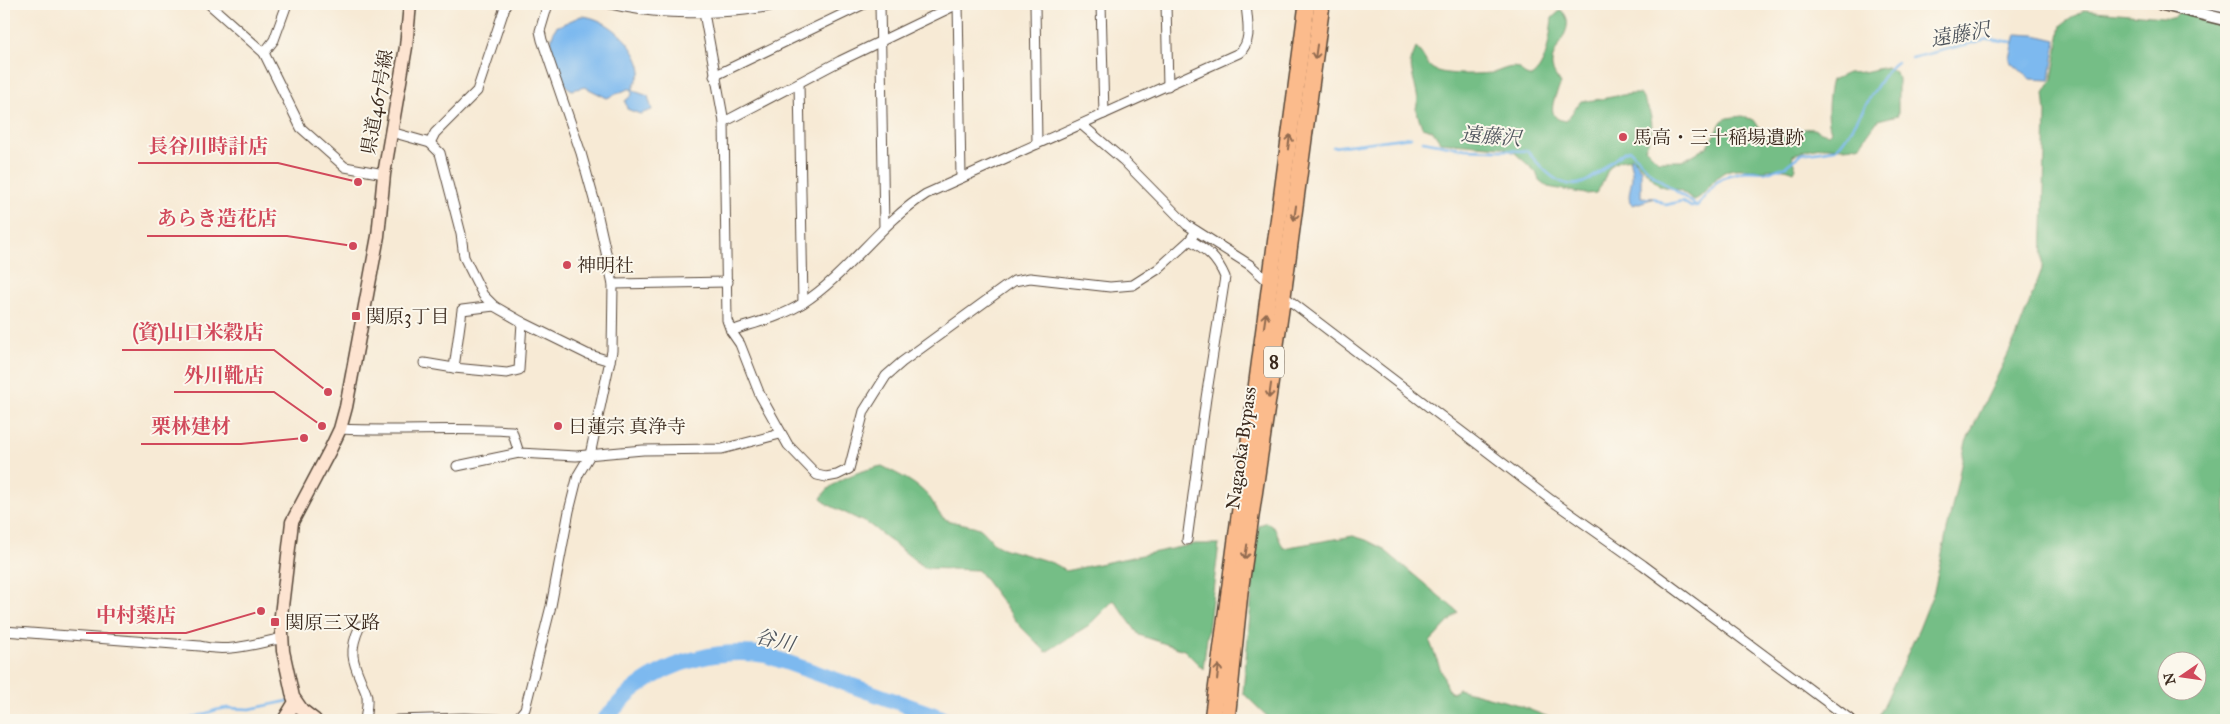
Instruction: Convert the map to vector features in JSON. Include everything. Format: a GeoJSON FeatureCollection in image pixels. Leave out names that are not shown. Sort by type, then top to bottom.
{"type":"FeatureCollection","features":[{"type":"Feature","properties":{"kind":"highway","name":"Nagaoka Bypass"},"geometry":{"type":"LineString","coordinates":[[1212,720],[1307,4]]}},
{"type":"Feature","properties":{"kind":"highway","name":"Nagaoka Bypass"},"geometry":{"type":"LineString","coordinates":[[1227,720],[1240,592],[1284,296],[1322,4]]}},
{"type":"Feature","properties":{"kind":"main road","name":"県道467号線"},"geometry":{"type":"LineString","coordinates":[[295,702],[288,677],[282,638],[281,615],[292,522],[340,428],[378,236],[384,174],[406,47],[410,4]]}},
{"type":"Feature","properties":{"kind":"main road"},"geometry":{"type":"LineString","coordinates":[[284,720],[295,702],[315,720]]}},
{"type":"Feature","properties":{"kind":"street"},"geometry":{"type":"LineString","coordinates":[[209,4],[264,53],[301,128],[308,135],[345,167],[384,174]]}},
{"type":"Feature","properties":{"kind":"street"},"geometry":{"type":"LineString","coordinates":[[264,53],[274,40],[287,4]]}},
{"type":"Feature","properties":{"kind":"street"},"geometry":{"type":"LineString","coordinates":[[430,143],[436,133],[476,91],[506,4]]}},
{"type":"Feature","properties":{"kind":"street"},"geometry":{"type":"LineString","coordinates":[[397,720],[464,718],[517,720],[525,709],[551,606],[578,475],[590,456],[610,361],[613,284],[596,202],[542,40],[540,31],[548,4]]}},
{"type":"Feature","properties":{"kind":"street"},"geometry":{"type":"LineString","coordinates":[[610,4],[671,13],[704,13],[765,8],[776,4]]}},
{"type":"Feature","properties":{"kind":"street"},"geometry":{"type":"LineString","coordinates":[[671,13],[673,4]]}},
{"type":"Feature","properties":{"kind":"street"},"geometry":{"type":"LineString","coordinates":[[714,76],[864,4]]}},
{"type":"Feature","properties":{"kind":"street"},"geometry":{"type":"LineString","coordinates":[[880,4],[884,227]]}},
{"type":"Feature","properties":{"kind":"street"},"geometry":{"type":"LineString","coordinates":[[724,122],[798,83],[958,4],[961,178]]}},
{"type":"Feature","properties":{"kind":"street"},"geometry":{"type":"LineString","coordinates":[[1035,4],[1037,144]]}},
{"type":"Feature","properties":{"kind":"street"},"geometry":{"type":"LineString","coordinates":[[1102,4],[1104,114]]}},
{"type":"Feature","properties":{"kind":"street"},"geometry":{"type":"LineString","coordinates":[[1166,4],[1168,86]]}},
{"type":"Feature","properties":{"kind":"street"},"geometry":{"type":"LineString","coordinates":[[731,331],[803,303],[850,262],[884,227],[926,194],[1168,86],[1245,49],[1248,40],[1246,4]]}},
{"type":"Feature","properties":{"kind":"street"},"geometry":{"type":"LineString","coordinates":[[2161,4],[2226,20]]}},
{"type":"Feature","properties":{"kind":"street"},"geometry":{"type":"LineString","coordinates":[[2211,4],[2226,7]]}},
{"type":"Feature","properties":{"kind":"street"},"geometry":{"type":"LineString","coordinates":[[704,13],[714,76],[724,122],[728,282],[727,320],[731,331],[740,344],[760,395],[780,434],[817,475],[826,477],[837,475],[849,468],[864,411],[886,376],[902,362],[1014,281],[1030,278],[1110,287],[1133,285],[1148,277],[1190,240],[1196,231]]}},
{"type":"Feature","properties":{"kind":"street"},"geometry":{"type":"LineString","coordinates":[[798,83],[803,303]]}},
{"type":"Feature","properties":{"kind":"street"},"geometry":{"type":"LineString","coordinates":[[1082,125],[1196,231],[1250,265],[1284,296],[1543,494],[1650,570],[1851,720]]}},
{"type":"Feature","properties":{"kind":"street"},"geometry":{"type":"LineString","coordinates":[[391,132],[430,143],[440,153],[461,234],[464,257],[483,295],[494,306],[522,322],[587,354],[610,361]]}},
{"type":"Feature","properties":{"kind":"street"},"geometry":{"type":"LineString","coordinates":[[1187,540],[1206,398],[1225,277],[1218,262],[1206,249],[1190,240]]}},
{"type":"Feature","properties":{"kind":"street"},"geometry":{"type":"LineString","coordinates":[[613,284],[728,282]]}},
{"type":"Feature","properties":{"kind":"street"},"geometry":{"type":"LineString","coordinates":[[454,368],[462,310],[494,306]]}},
{"type":"Feature","properties":{"kind":"street"},"geometry":{"type":"LineString","coordinates":[[424,363],[507,373],[519,370],[522,322]]}},
{"type":"Feature","properties":{"kind":"street"},"geometry":{"type":"LineString","coordinates":[[340,428],[402,431],[426,428],[470,428],[512,431],[519,453]]}},
{"type":"Feature","properties":{"kind":"street"},"geometry":{"type":"LineString","coordinates":[[457,466],[519,453],[590,456],[644,450],[722,449],[780,434]]}},
{"type":"Feature","properties":{"kind":"street"},"geometry":{"type":"LineString","coordinates":[[360,626],[354,639],[353,660],[355,671],[367,694],[365,720]]}},
{"type":"Feature","properties":{"kind":"street"},"geometry":{"type":"LineString","coordinates":[[4,631],[200,646],[211,649],[235,648],[282,638]]}},
{"type":"Feature","properties":{"kind":"green space"},"geometry":{"type":"Polygon","coordinates":[[[2185,4],[2226,4],[2226,720],[1877,720],[1919,629],[1934,591],[1966,442],[2017,335],[2042,269],[2046,113],[2044,93],[2052,80],[2061,25],[2084,10],[2174,18],[2185,4]]]}},
{"type":"Feature","properties":{"kind":"green space"},"geometry":{"type":"Polygon","coordinates":[[[1561,10],[1566,16],[1567,29],[1552,63],[1553,72],[1561,84],[1554,101],[1553,112],[1555,116],[1566,121],[1581,101],[1640,94],[1648,107],[1652,127],[1649,141],[1645,148],[1658,161],[1682,161],[1707,147],[1722,121],[1727,118],[1742,116],[1754,120],[1767,139],[1779,138],[1807,129],[1828,134],[1831,131],[1828,119],[1828,106],[1832,80],[1848,73],[1864,72],[1886,67],[1896,72],[1898,79],[1898,115],[1878,120],[1860,145],[1844,148],[1819,147],[1793,155],[1792,160],[1796,168],[1794,172],[1787,169],[1736,169],[1724,172],[1701,196],[1694,200],[1680,190],[1660,186],[1634,159],[1624,160],[1612,165],[1596,193],[1586,194],[1548,187],[1539,180],[1536,172],[1515,153],[1502,147],[1440,142],[1432,130],[1422,127],[1416,109],[1418,99],[1410,63],[1416,48],[1430,67],[1445,73],[1492,73],[1515,67],[1531,77],[1541,66],[1544,59],[1549,42],[1552,18],[1561,10]]]}},
{"type":"Feature","properties":{"kind":"green space"},"geometry":{"type":"Polygon","coordinates":[[[882,466],[919,487],[929,497],[942,517],[979,528],[998,546],[1053,563],[1065,571],[1195,544],[1219,544],[1203,669],[1184,650],[1139,635],[1114,600],[1089,625],[1046,652],[1020,626],[978,570],[925,568],[870,525],[829,505],[821,499],[831,486],[839,481],[856,473],[882,466]]]}},
{"type":"Feature","properties":{"kind":"green space"},"geometry":{"type":"Polygon","coordinates":[[[1266,522],[1275,529],[1283,548],[1353,536],[1382,548],[1458,612],[1430,642],[1449,691],[1453,693],[1458,689],[1515,704],[1556,720],[1389,720],[1388,717],[1380,720],[1271,720],[1243,693],[1258,526],[1266,522]]]}},
{"type":"Feature","properties":{"kind":"water"},"geometry":{"type":"Polygon","coordinates":[[[581,16],[601,21],[627,42],[634,52],[641,71],[633,88],[634,91],[648,96],[652,110],[640,114],[627,109],[625,101],[632,95],[632,89],[607,98],[585,87],[572,90],[560,79],[551,53],[553,35],[556,27],[581,16]]]}},
{"type":"Feature","properties":{"kind":"water"},"geometry":{"type":"Polygon","coordinates":[[[2016,34],[2035,35],[2056,40],[2050,80],[2030,79],[2012,63],[2010,58],[2016,34]]]}},
{"type":"Feature","properties":{"kind":"water"},"geometry":{"type":"Polygon","coordinates":[[[1631,156],[1641,170],[1641,197],[1654,198],[1633,205],[1629,199],[1632,177],[1631,156]]]}},
{"type":"Feature","properties":{"kind":"waterway","name":"遠藤沢"},"geometry":{"type":"LineString","coordinates":[[1912,58],[1988,39],[2013,42]]}},
{"type":"Feature","properties":{"kind":"waterway","name":"遠藤沢"},"geometry":{"type":"LineString","coordinates":[[1423,141],[1465,149],[1527,151],[1548,174],[1565,183],[1574,185],[1583,183],[1593,177],[1624,152],[1630,150],[1652,174],[1697,206],[1717,182],[1729,175],[1746,171],[1770,172],[1786,166],[1801,154],[1835,149],[1846,137],[1883,77],[1897,62]]}},
{"type":"Feature","properties":{"kind":"waterway","name":"遠藤沢"},"geometry":{"type":"LineString","coordinates":[[1333,147],[1411,137]]}},
{"type":"Feature","properties":{"kind":"waterway"},"geometry":{"type":"LineString","coordinates":[[1654,198],[1666,205],[1682,201],[1691,207],[1695,206]]}},
{"type":"Feature","properties":{"kind":"waterway","name":"谷川"},"geometry":{"type":"LineString","coordinates":[[604,720],[632,691],[666,670],[698,658],[732,653],[766,655],[948,720]]}},
{"type":"Feature","properties":{"kind":"waterway"},"geometry":{"type":"LineString","coordinates":[[186,720],[216,710],[227,708],[250,709],[288,701]]}},
{"type":"Feature","properties":{"kind":"place","name":"馬高・三十稲場遺跡"},"geometry":{"type":"Point","coordinates":[1623,137]}},
{"type":"Feature","properties":{"kind":"place","name":"長谷川時計店"},"geometry":{"type":"Point","coordinates":[358,182]}},
{"type":"Feature","properties":{"kind":"place","name":"あらき造花店"},"geometry":{"type":"Point","coordinates":[353,246]}},
{"type":"Feature","properties":{"kind":"place","name":"神明社"},"geometry":{"type":"Point","coordinates":[567,265]}},
{"type":"Feature","properties":{"kind":"place","name":"関原3丁目"},"geometry":{"type":"Point","coordinates":[356,316]}},
{"type":"Feature","properties":{"kind":"place","name":"(資)山口米穀店"},"geometry":{"type":"Point","coordinates":[328,392]}},
{"type":"Feature","properties":{"kind":"place","name":"外川靴店"},"geometry":{"type":"Point","coordinates":[322,426]}},
{"type":"Feature","properties":{"kind":"place","name":"日蓮宗 真浄寺"},"geometry":{"type":"Point","coordinates":[558,426]}},
{"type":"Feature","properties":{"kind":"place","name":"栗林建材"},"geometry":{"type":"Point","coordinates":[304,438]}},
{"type":"Feature","properties":{"kind":"place","name":"中村薬店"},"geometry":{"type":"Point","coordinates":[261,611]}},
{"type":"Feature","properties":{"kind":"place","name":"関原三叉路"},"geometry":{"type":"Point","coordinates":[275,622]}}]}
